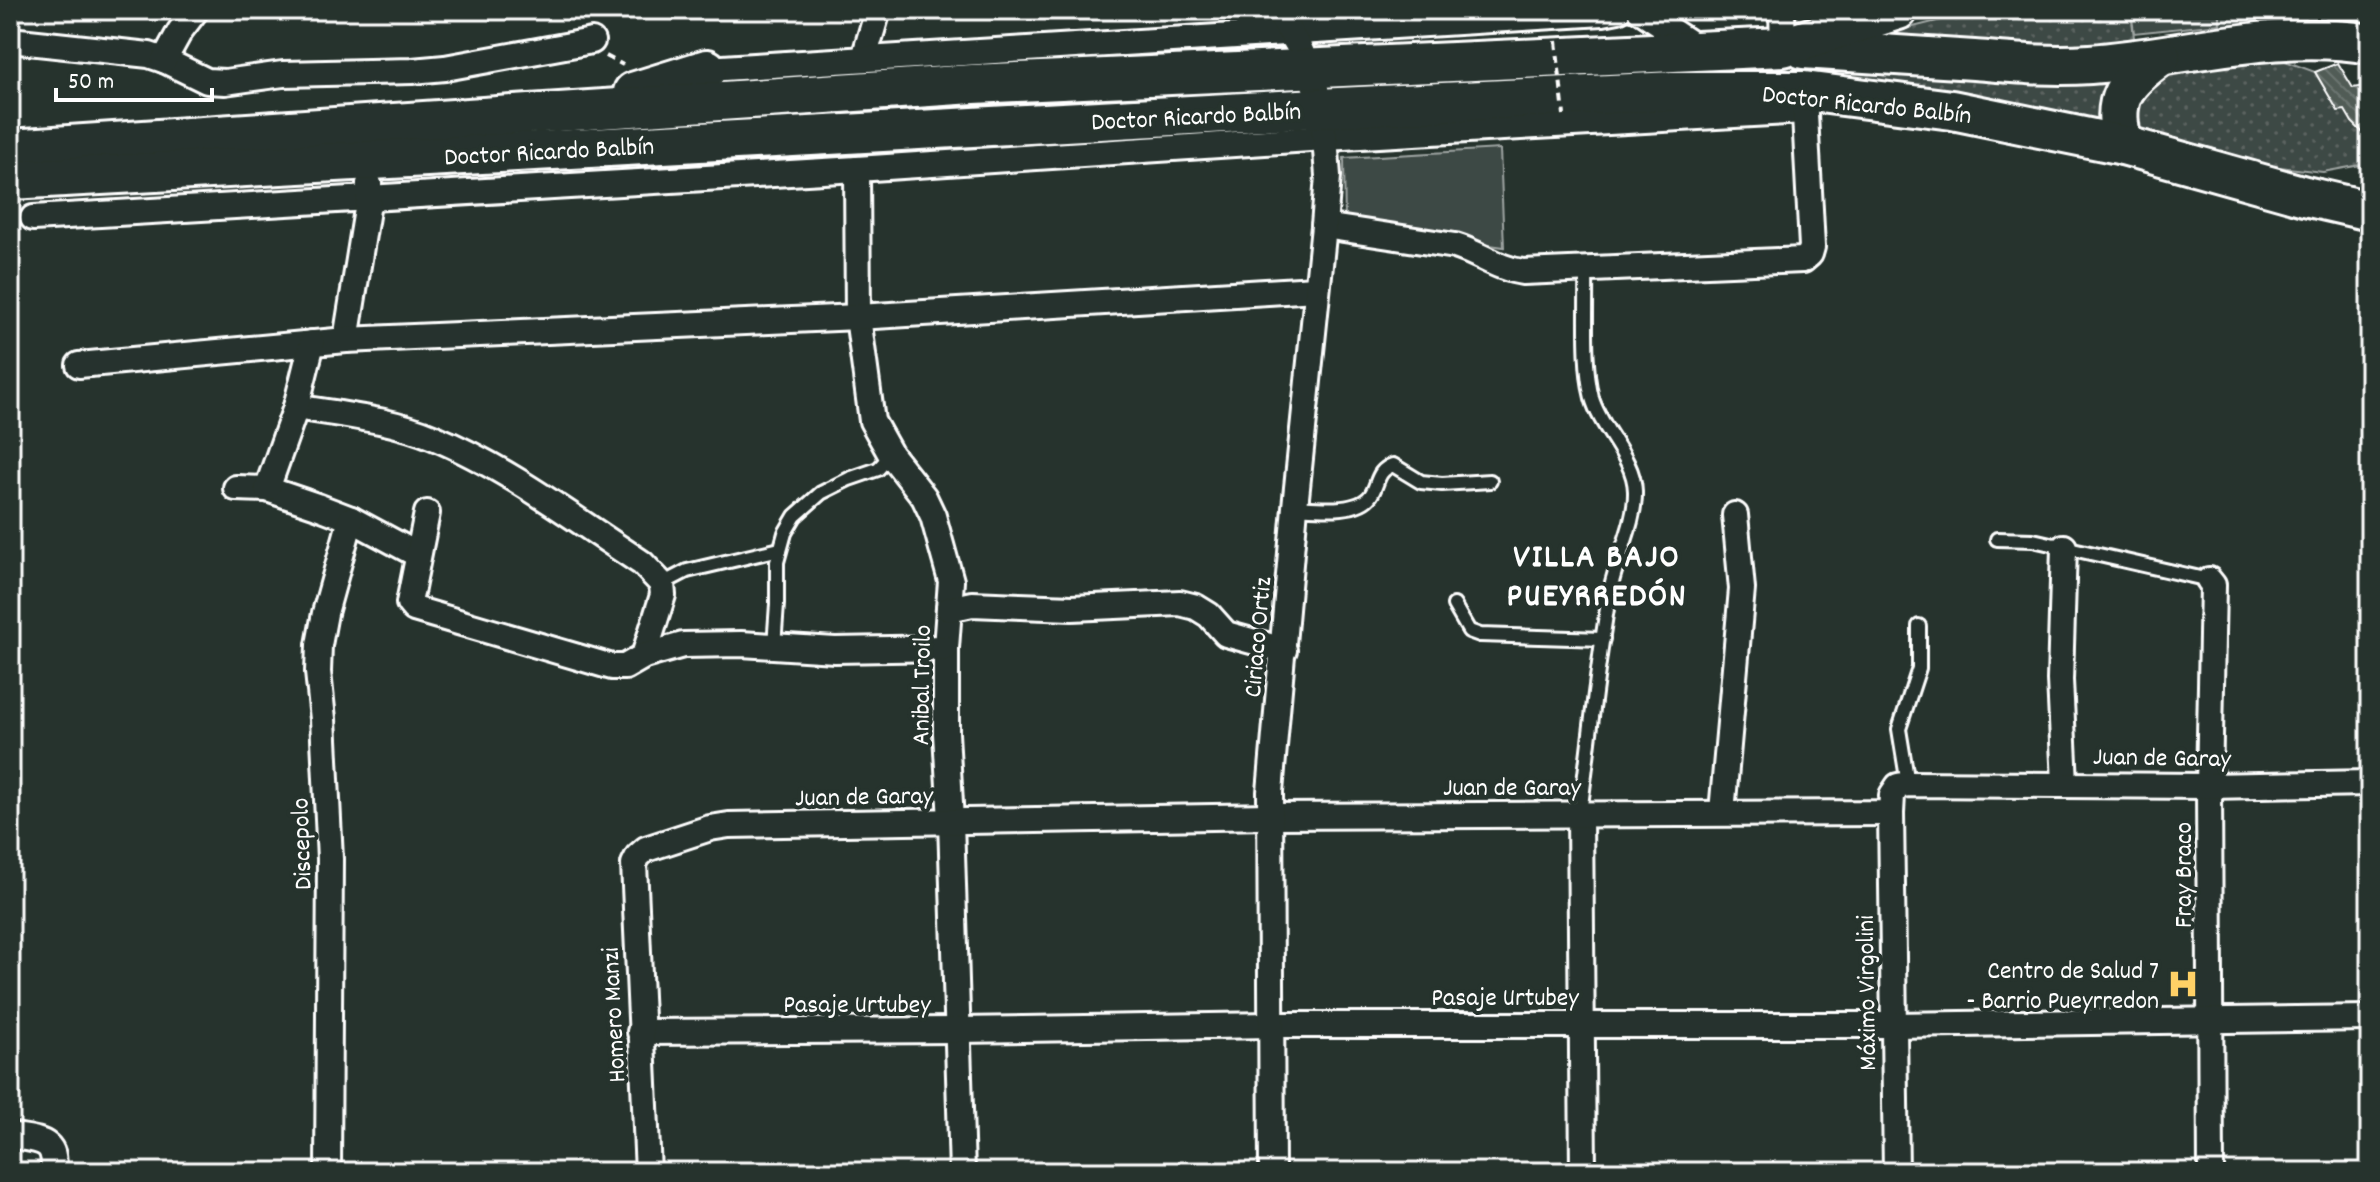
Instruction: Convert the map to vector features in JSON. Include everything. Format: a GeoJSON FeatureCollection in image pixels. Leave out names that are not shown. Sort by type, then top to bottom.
{"type":"FeatureCollection","features":[{"type":"Feature","properties":{"kind":"main road","name":"Doctor Ricardo Balbín"},"geometry":{"type":"LineString","coordinates":[[10,149],[973,84],[1783,47],[1898,10]]}},
{"type":"Feature","properties":{"kind":"main road"},"geometry":{"type":"LineString","coordinates":[[1783,47],[2044,65],[2089,64],[2250,43],[2321,40],[2370,44]]}},
{"type":"Feature","properties":{"kind":"main road"},"geometry":{"type":"LineString","coordinates":[[2123,145],[2116,116],[2118,106],[2134,77],[2161,56]]}},
{"type":"Feature","properties":{"kind":"main road"},"geometry":{"type":"LineString","coordinates":[[571,112],[707,69]]}},
{"type":"Feature","properties":{"kind":"main road","name":"Doctor Ricardo Balbín"},"geometry":{"type":"LineString","coordinates":[[10,180],[369,179],[1321,123],[1674,91],[1952,110],[2123,145],[2370,211]]}},
{"type":"Feature","properties":{"kind":"street"},"geometry":{"type":"LineString","coordinates":[[164,60],[196,10]]}},
{"type":"Feature","properties":{"kind":"street"},"geometry":{"type":"LineString","coordinates":[[864,58],[878,10]]}},
{"type":"Feature","properties":{"kind":"street"},"geometry":{"type":"LineString","coordinates":[[707,69],[1284,20],[1542,17],[1618,10]]}},
{"type":"Feature","properties":{"kind":"street"},"geometry":{"type":"LineString","coordinates":[[1640,10],[1702,51]]}},
{"type":"Feature","properties":{"kind":"street"},"geometry":{"type":"LineString","coordinates":[[1782,10],[1783,47]]}},
{"type":"Feature","properties":{"kind":"street","name":"Ciriaco Ortiz"},"geometry":{"type":"LineString","coordinates":[[1272,1172],[1270,792],[1328,176],[1316,89],[1284,20]]}},
{"type":"Feature","properties":{"kind":"street"},"geometry":{"type":"LineString","coordinates":[[10,40],[149,55],[207,81],[225,82],[283,74],[423,70],[592,41]]}},
{"type":"Feature","properties":{"kind":"street"},"geometry":{"type":"LineString","coordinates":[[1324,226],[1455,246],[1472,251],[1507,270],[1523,272],[1803,260],[1812,247],[1804,101]]}},
{"type":"Feature","properties":{"kind":"street"},"geometry":{"type":"LineString","coordinates":[[33,218],[369,179],[857,169],[1321,123]]}},
{"type":"Feature","properties":{"kind":"street","name":"Anibal Troilo"},"geometry":{"type":"LineString","coordinates":[[857,169],[858,317],[872,421],[891,455],[924,497],[933,516],[951,581],[946,648],[946,733],[962,1172]]}},
{"type":"Feature","properties":{"kind":"street"},"geometry":{"type":"LineString","coordinates":[[346,340],[369,179]]}},
{"type":"Feature","properties":{"kind":"street"},"geometry":{"type":"LineString","coordinates":[[79,365],[346,340],[858,317],[1316,289]]}},
{"type":"Feature","properties":{"kind":"street"},"geometry":{"type":"LineString","coordinates":[[267,489],[296,407],[312,343]]}},
{"type":"Feature","properties":{"kind":"street"},"geometry":{"type":"LineString","coordinates":[[296,407],[379,421],[431,436],[480,458],[642,563],[662,584],[663,595],[644,656]]}},
{"type":"Feature","properties":{"kind":"street"},"geometry":{"type":"LineString","coordinates":[[236,488],[267,489],[351,519],[418,555]]}},
{"type":"Feature","properties":{"kind":"street"},"geometry":{"type":"LineString","coordinates":[[427,513],[409,603],[414,609],[612,667],[625,667],[644,656],[683,645],[835,650],[946,648]]}},
{"type":"Feature","properties":{"kind":"street"},"geometry":{"type":"LineString","coordinates":[[1722,812],[1742,589],[1735,515]]}},
{"type":"Feature","properties":{"kind":"street","name":"Discepolo"},"geometry":{"type":"LineString","coordinates":[[328,1172],[330,859],[318,672],[325,613],[351,519]]}},
{"type":"Feature","properties":{"kind":"street"},"geometry":{"type":"LineString","coordinates":[[2064,547],[2060,680],[2065,783]]}},
{"type":"Feature","properties":{"kind":"street","name":"Fray Braco"},"geometry":{"type":"LineString","coordinates":[[2209,580],[2213,585],[2209,786],[2211,1172]]}},
{"type":"Feature","properties":{"kind":"street"},"geometry":{"type":"LineString","coordinates":[[949,609],[972,604],[1029,608],[1180,603],[1196,607],[1209,615],[1226,634],[1284,650]]}},
{"type":"Feature","properties":{"kind":"street","name":"Juan de Garay"},"geometry":{"type":"LineString","coordinates":[[1908,784],[2209,786],[2370,783]]}},
{"type":"Feature","properties":{"kind":"street"},"geometry":{"type":"LineString","coordinates":[[1891,813],[1892,795],[1898,786],[1908,784]]}},
{"type":"Feature","properties":{"kind":"street"},"geometry":{"type":"LineString","coordinates":[[1580,813],[1583,1172]]}},
{"type":"Feature","properties":{"kind":"street","name":"Juan de Garay"},"geometry":{"type":"LineString","coordinates":[[638,856],[646,849],[729,825],[1271,816],[1891,813]]}},
{"type":"Feature","properties":{"kind":"street","name":"Máximo Virgolini"},"geometry":{"type":"LineString","coordinates":[[1891,813],[1896,1172]]}},
{"type":"Feature","properties":{"kind":"street","name":"Homero Manzi"},"geometry":{"type":"LineString","coordinates":[[638,856],[634,864],[648,1172]]}},
{"type":"Feature","properties":{"kind":"street","name":"Pasaje Urtubey"},"geometry":{"type":"LineString","coordinates":[[640,1032],[1272,1025],[1894,1025],[2370,1018]]}},
{"type":"Feature","properties":{"kind":"street"},"geometry":{"type":"LineString","coordinates":[[10,1135],[43,1142],[53,1149],[53,1172]]}},
{"type":"Feature","properties":{"kind":"lane"},"geometry":{"type":"LineString","coordinates":[[1580,813],[1611,588],[1634,507],[1635,490],[1632,472],[1600,418],[1592,398],[1588,376],[1586,271]]}},
{"type":"Feature","properties":{"kind":"lane"},"geometry":{"type":"LineString","coordinates":[[774,646],[777,562],[785,533],[795,516],[821,493],[878,469],[891,455]]}},
{"type":"Feature","properties":{"kind":"lane"},"geometry":{"type":"LineString","coordinates":[[1295,507],[1344,508],[1361,504],[1371,495],[1378,476],[1386,467],[1393,465],[1421,482],[1490,481]]}},
{"type":"Feature","properties":{"kind":"lane"},"geometry":{"type":"LineString","coordinates":[[1997,539],[2033,540],[2209,580]]}},
{"type":"Feature","properties":{"kind":"lane"},"geometry":{"type":"LineString","coordinates":[[662,584],[687,571],[780,549]]}},
{"type":"Feature","properties":{"kind":"lane"},"geometry":{"type":"LineString","coordinates":[[1454,605],[1469,631],[1480,635],[1603,639]]}},
{"type":"Feature","properties":{"kind":"lane"},"geometry":{"type":"LineString","coordinates":[[1908,784],[1899,729],[1919,668],[1919,626]]}},
{"type":"Feature","properties":{"kind":"path"},"geometry":{"type":"LineString","coordinates":[[581,10],[596,49],[631,68]]}},
{"type":"Feature","properties":{"kind":"path"},"geometry":{"type":"LineString","coordinates":[[1556,41],[1564,115]]}},
{"type":"Feature","properties":{"kind":"shaded area"},"geometry":{"type":"Polygon","coordinates":[[[1981,10],[2131,10],[2134,38],[2063,47],[1829,36],[1889,33],[1981,10]]]}},
{"type":"Feature","properties":{"kind":"shaded area"},"geometry":{"type":"Polygon","coordinates":[[[2131,10],[2218,10],[2220,24],[2134,33],[2131,10]]]}},
{"type":"Feature","properties":{"kind":"shaded area"},"geometry":{"type":"Polygon","coordinates":[[[2218,10],[2297,10],[2296,18],[2220,26],[2218,10]]]}},
{"type":"Feature","properties":{"kind":"shaded area"},"geometry":{"type":"Polygon","coordinates":[[[1729,53],[2125,72],[2109,122],[2025,107],[1745,74],[1617,73],[1729,53]]]}},
{"type":"Feature","properties":{"kind":"shaded area"},"geometry":{"type":"Polygon","coordinates":[[[2269,55],[2315,72],[2338,110],[2347,109],[2352,122],[2370,136],[2370,184],[2366,164],[2323,172],[2271,166],[2127,128],[2143,72],[2269,55]]]}},
{"type":"Feature","properties":{"kind":"shaded area"},"geometry":{"type":"Polygon","coordinates":[[[1500,149],[1504,247],[1345,225],[1344,158],[1500,149]]]}},
{"type":"Feature","properties":{"kind":"building"},"geometry":{"type":"Polygon","coordinates":[[[2338,63],[2353,88],[2370,85],[2370,140],[2345,110],[2338,111],[2315,72],[2338,63]]]}},
{"type":"Feature","properties":{"kind":"place","name":"Centro de Salud 7 - Barrio Pueyrredon"},"geometry":{"type":"Point","coordinates":[2183,984]}},
{"type":"Feature","properties":{"kind":"district","name":"VILLA BAJO PUEYRREDÓN"},"geometry":{"type":"Point","coordinates":[1597,574]}}]}
